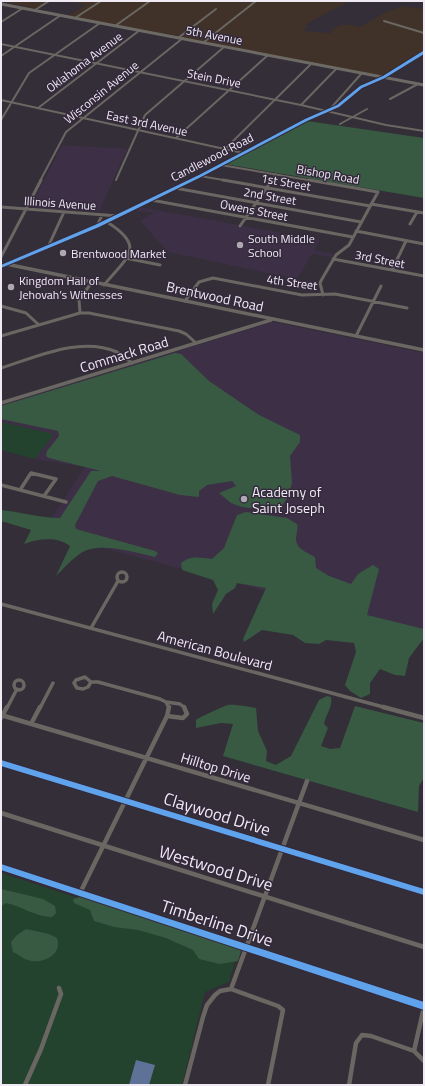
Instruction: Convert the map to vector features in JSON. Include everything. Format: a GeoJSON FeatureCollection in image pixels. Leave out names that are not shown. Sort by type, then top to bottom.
{"type":"FeatureCollection","features":[{"type":"Feature","properties":{"kind":"main road","name":"5th Avenue"},"geometry":{"type":"LineString","coordinates":[[1,4],[424,85]]}},
{"type":"Feature","properties":{"kind":"street"},"geometry":{"type":"LineString","coordinates":[[35,10],[49,1]]}},
{"type":"Feature","properties":{"kind":"street"},"geometry":{"type":"LineString","coordinates":[[75,18],[101,1]]}},
{"type":"Feature","properties":{"kind":"street"},"geometry":{"type":"LineString","coordinates":[[115,26],[150,1]]}},
{"type":"Feature","properties":{"kind":"street"},"geometry":{"type":"LineString","coordinates":[[204,42],[256,1]]}},
{"type":"Feature","properties":{"kind":"street"},"geometry":{"type":"LineString","coordinates":[[1,22],[23,8]]}},
{"type":"Feature","properties":{"kind":"street"},"geometry":{"type":"LineString","coordinates":[[178,38],[216,9]]}},
{"type":"Feature","properties":{"kind":"street"},"geometry":{"type":"LineString","coordinates":[[1,56],[61,15]]}},
{"type":"Feature","properties":{"kind":"street"},"geometry":{"type":"LineString","coordinates":[[384,21],[424,33]]}},
{"type":"Feature","properties":{"kind":"street"},"geometry":{"type":"LineString","coordinates":[[1,120],[29,73],[100,23]]}},
{"type":"Feature","properties":{"kind":"street","name":"Oklahoma Avenue"},"geometry":{"type":"LineString","coordinates":[[38,108],[140,30]]}},
{"type":"Feature","properties":{"kind":"street","name":"Wisconsin Avenue"},"geometry":{"type":"LineString","coordinates":[[1,257],[63,136],[82,118],[183,38]]}},
{"type":"Feature","properties":{"kind":"street","name":"Stein Drive"},"geometry":{"type":"LineString","coordinates":[[1,44],[328,110],[386,125],[424,131]]}},
{"type":"Feature","properties":{"kind":"street"},"geometry":{"type":"LineString","coordinates":[[116,180],[145,115],[224,46]]}},
{"type":"Feature","properties":{"kind":"street","name":"Candlewood Road"},"geometry":{"type":"LineString","coordinates":[[1,265],[107,222],[200,176],[306,120],[338,106],[362,87],[384,77],[424,52]]}},
{"type":"Feature","properties":{"kind":"street"},"geometry":{"type":"LineString","coordinates":[[176,138],[268,55]]}},
{"type":"Feature","properties":{"kind":"street"},"geometry":{"type":"LineString","coordinates":[[224,149],[312,63]]}},
{"type":"Feature","properties":{"kind":"street"},"geometry":{"type":"LineString","coordinates":[[301,105],[337,68]]}},
{"type":"Feature","properties":{"kind":"street"},"geometry":{"type":"LineString","coordinates":[[328,110],[362,73]]}},
{"type":"Feature","properties":{"kind":"street"},"geometry":{"type":"LineString","coordinates":[[390,99],[418,84]]}},
{"type":"Feature","properties":{"kind":"street","name":"East 3rd Avenue"},"geometry":{"type":"LineString","coordinates":[[1,100],[243,153]]}},
{"type":"Feature","properties":{"kind":"street"},"geometry":{"type":"LineString","coordinates":[[340,124],[368,108]]}},
{"type":"Feature","properties":{"kind":"street","name":"Bishop Road"},"geometry":{"type":"LineString","coordinates":[[221,164],[378,192],[371,205]]}},
{"type":"Feature","properties":{"kind":"street","name":"Bishop Road"},"geometry":{"type":"LineString","coordinates":[[240,226],[276,174]]}},
{"type":"Feature","properties":{"kind":"street","name":"1st Street"},"geometry":{"type":"LineString","coordinates":[[200,176],[424,213]]}},
{"type":"Feature","properties":{"kind":"street","name":"2nd Street"},"geometry":{"type":"LineString","coordinates":[[175,188],[362,222]]}},
{"type":"Feature","properties":{"kind":"street","name":"Owens Street"},"geometry":{"type":"LineString","coordinates":[[151,200],[353,237]]}},
{"type":"Feature","properties":{"kind":"street"},"geometry":{"type":"LineString","coordinates":[[323,295],[320,283],[333,259],[348,245],[371,205]]}},
{"type":"Feature","properties":{"kind":"street","name":"Illinois Avenue"},"geometry":{"type":"LineString","coordinates":[[1,207],[118,216]]}},
{"type":"Feature","properties":{"kind":"street"},"geometry":{"type":"LineString","coordinates":[[48,247],[64,212]]}},
{"type":"Feature","properties":{"kind":"street"},"geometry":{"type":"LineString","coordinates":[[410,224],[417,212]]}},
{"type":"Feature","properties":{"kind":"street"},"geometry":{"type":"LineString","coordinates":[[97,226],[102,215]]}},
{"type":"Feature","properties":{"kind":"street"},"geometry":{"type":"LineString","coordinates":[[104,284],[125,258],[131,248],[130,240],[124,232],[107,222]]}},
{"type":"Feature","properties":{"kind":"street"},"geometry":{"type":"LineString","coordinates":[[356,231],[424,244]]}},
{"type":"Feature","properties":{"kind":"street"},"geometry":{"type":"LineString","coordinates":[[392,270],[406,241]]}},
{"type":"Feature","properties":{"kind":"street"},"geometry":{"type":"LineString","coordinates":[[125,258],[160,265]]}},
{"type":"Feature","properties":{"kind":"street","name":"3rd Street"},"geometry":{"type":"LineString","coordinates":[[333,259],[424,276]]}},
{"type":"Feature","properties":{"kind":"street","name":"Brentwood Road"},"geometry":{"type":"LineString","coordinates":[[6,264],[424,350]]}},
{"type":"Feature","properties":{"kind":"street","name":"4th Street"},"geometry":{"type":"LineString","coordinates":[[185,301],[199,282],[208,278],[219,278],[302,295],[335,294],[407,308]]}},
{"type":"Feature","properties":{"kind":"street"},"geometry":{"type":"LineString","coordinates":[[80,313],[77,306],[78,301],[92,282]]}},
{"type":"Feature","properties":{"kind":"street"},"geometry":{"type":"LineString","coordinates":[[356,336],[381,286]]}},
{"type":"Feature","properties":{"kind":"street"},"geometry":{"type":"LineString","coordinates":[[1,306],[26,314],[39,325]]}},
{"type":"Feature","properties":{"kind":"street"},"geometry":{"type":"LineString","coordinates":[[1,336],[80,313],[95,313],[179,331],[186,334],[196,343]]}},
{"type":"Feature","properties":{"kind":"street"},"geometry":{"type":"LineString","coordinates":[[252,326],[259,316]]}},
{"type":"Feature","properties":{"kind":"street","name":"Commack Road"},"geometry":{"type":"LineString","coordinates":[[1,403],[273,319]]}},
{"type":"Feature","properties":{"kind":"street"},"geometry":{"type":"LineString","coordinates":[[1,368],[66,349],[85,346],[112,349],[126,357],[132,363]]}},
{"type":"Feature","properties":{"kind":"street"},"geometry":{"type":"LineString","coordinates":[[20,490],[32,473],[56,479],[44,496]]}},
{"type":"Feature","properties":{"kind":"street"},"geometry":{"type":"LineString","coordinates":[[1,485],[66,502]]}},
{"type":"Feature","properties":{"kind":"street"},"geometry":{"type":"LineString","coordinates":[[91,628],[118,581]]}},
{"type":"Feature","properties":{"kind":"street","name":"American Boulevard"},"geometry":{"type":"LineString","coordinates":[[1,604],[424,718]]}},
{"type":"Feature","properties":{"kind":"street"},"geometry":{"type":"LineString","coordinates":[[91,682],[98,682],[160,699],[184,706],[187,709],[188,714],[183,718],[167,716]]}},
{"type":"Feature","properties":{"kind":"street"},"geometry":{"type":"LineString","coordinates":[[31,724],[53,683]]}},
{"type":"Feature","properties":{"kind":"street"},"geometry":{"type":"LineString","coordinates":[[2,716],[17,689]]}},
{"type":"Feature","properties":{"kind":"street"},"geometry":{"type":"LineString","coordinates":[[80,893],[167,716],[169,708],[166,702]]}},
{"type":"Feature","properties":{"kind":"street","name":"Hilltop Drive"},"geometry":{"type":"LineString","coordinates":[[2,716],[424,840]]}},
{"type":"Feature","properties":{"kind":"street","name":"Claywood Drive"},"geometry":{"type":"LineString","coordinates":[[1,763],[424,892]]}},
{"type":"Feature","properties":{"kind":"street"},"geometry":{"type":"LineString","coordinates":[[231,989],[307,781]]}},
{"type":"Feature","properties":{"kind":"street","name":"Westwood Drive"},"geometry":{"type":"LineString","coordinates":[[1,813],[424,947]]}},
{"type":"Feature","properties":{"kind":"street","name":"Timberline Drive"},"geometry":{"type":"LineString","coordinates":[[1,867],[424,1007]]}},
{"type":"Feature","properties":{"kind":"street"},"geometry":{"type":"LineString","coordinates":[[25,1085],[41,1049],[61,994],[59,988]]}},
{"type":"Feature","properties":{"kind":"street"},"geometry":{"type":"LineString","coordinates":[[185,1085],[207,1005],[212,997],[217,993],[231,989],[278,1006],[283,1010],[268,1085]]}},
{"type":"Feature","properties":{"kind":"street"},"geometry":{"type":"LineString","coordinates":[[414,1051],[424,1007]]}},
{"type":"Feature","properties":{"kind":"street"},"geometry":{"type":"LineString","coordinates":[[349,1085],[356,1043],[361,1036],[371,1036],[414,1051],[424,1060]]}},
{"type":"Feature","properties":{"kind":"shaded area"},"geometry":{"type":"Polygon","coordinates":[[[1,1],[49,1],[37,9],[1,1]]]}},
{"type":"Feature","properties":{"kind":"shaded area"},"geometry":{"type":"Polygon","coordinates":[[[349,1],[305,25],[308,26],[302,31],[331,33],[332,30],[340,25],[360,27],[386,12],[404,6],[424,9],[424,52],[384,77],[68,16],[85,5],[72,2],[349,1]]]}},
{"type":"Feature","properties":{"kind":"shaded area"},"geometry":{"type":"Polygon","coordinates":[[[62,145],[127,149],[99,212],[30,208],[62,145]]]}},
{"type":"Feature","properties":{"kind":"shaded area","name":"South Middle School"},"geometry":{"type":"Polygon","coordinates":[[[140,207],[320,240],[314,250],[334,254],[332,257],[312,254],[297,279],[168,252],[140,221],[153,213],[134,210],[140,207]]]}},
{"type":"Feature","properties":{"kind":"shaded area","name":"Academy of Saint Joseph"},"geometry":{"type":"Polygon","coordinates":[[[273,322],[424,353],[424,633],[42,532],[85,467],[35,459],[53,434],[1,422],[1,405],[273,322]]]}},
{"type":"Feature","properties":{"kind":"green space"},"geometry":{"type":"Polygon","coordinates":[[[307,121],[424,138],[424,198],[225,164],[307,121]]]}},
{"type":"Feature","properties":{"kind":"green space"},"geometry":{"type":"Polygon","coordinates":[[[175,353],[181,354],[209,381],[259,415],[300,435],[300,442],[290,456],[292,483],[288,497],[281,507],[273,511],[242,507],[231,503],[219,493],[236,486],[232,481],[207,485],[199,491],[199,497],[180,495],[112,476],[98,481],[75,525],[76,529],[158,553],[155,557],[118,549],[97,548],[81,553],[56,576],[70,546],[59,541],[47,539],[24,544],[31,530],[1,521],[1,510],[60,518],[91,471],[101,471],[49,458],[46,456],[47,451],[59,436],[58,431],[1,419],[1,406],[175,353]]]}},
{"type":"Feature","properties":{"kind":"green space"},"geometry":{"type":"Polygon","coordinates":[[[1,422],[54,434],[35,459],[1,450],[1,422]]]}},
{"type":"Feature","properties":{"kind":"green space"},"geometry":{"type":"Polygon","coordinates":[[[246,512],[287,518],[297,524],[297,544],[302,550],[315,557],[316,568],[329,576],[351,584],[358,574],[373,565],[379,569],[367,615],[424,629],[424,638],[409,658],[405,676],[395,675],[380,669],[370,683],[370,694],[361,698],[350,691],[345,685],[356,652],[354,643],[326,640],[319,644],[305,643],[293,635],[262,630],[244,642],[243,639],[266,588],[237,583],[235,588],[226,594],[213,614],[212,604],[218,590],[213,580],[182,570],[181,563],[192,558],[212,559],[224,548],[237,515],[246,512]]]}},
{"type":"Feature","properties":{"kind":"green space"},"geometry":{"type":"Polygon","coordinates":[[[327,696],[331,697],[331,704],[324,724],[328,728],[321,746],[330,749],[340,748],[355,706],[424,723],[424,778],[419,786],[418,812],[223,756],[233,724],[221,723],[196,728],[196,720],[228,705],[256,708],[258,731],[267,751],[266,761],[276,765],[291,756],[319,700],[327,696]]]}},
{"type":"Feature","properties":{"kind":"green space"},"geometry":{"type":"Polygon","coordinates":[[[1,873],[238,950],[229,982],[205,992],[182,1085],[1,1085],[1,873]]]}},
{"type":"Feature","properties":{"kind":"green space"},"geometry":{"type":"Polygon","coordinates":[[[1,889],[43,899],[55,906],[56,913],[52,917],[46,917],[6,903],[1,906],[1,889]]]}},
{"type":"Feature","properties":{"kind":"green space"},"geometry":{"type":"Polygon","coordinates":[[[83,896],[235,945],[241,951],[238,961],[220,964],[199,959],[193,950],[166,938],[138,930],[114,927],[94,921],[90,910],[74,903],[73,899],[83,896]]]}},
{"type":"Feature","properties":{"kind":"green space"},"geometry":{"type":"Polygon","coordinates":[[[26,929],[49,934],[57,938],[58,944],[54,954],[45,960],[34,961],[26,959],[13,952],[11,942],[17,935],[26,929]]]}},
{"type":"Feature","properties":{"kind":"water"},"geometry":{"type":"Polygon","coordinates":[[[136,1060],[155,1065],[149,1085],[129,1085],[136,1060]]]}},
{"type":"Feature","properties":{"kind":"cycle path"},"geometry":{"type":"LineString","coordinates":[[1,267],[97,226],[200,176],[306,120],[338,106],[361,87],[384,77],[424,52]]}},
{"type":"Feature","properties":{"kind":"cycle path"},"geometry":{"type":"LineString","coordinates":[[1,763],[424,892]]}},
{"type":"Feature","properties":{"kind":"cycle path"},"geometry":{"type":"LineString","coordinates":[[1,867],[424,1006]]}},
{"type":"Feature","properties":{"kind":"place","name":"South Middle School"},"geometry":{"type":"Point","coordinates":[240,245]}},
{"type":"Feature","properties":{"kind":"place","name":"Brentwood Market"},"geometry":{"type":"Point","coordinates":[63,253]}},
{"type":"Feature","properties":{"kind":"place","name":"Kingdom Hall of Jehovah’s Witnesses"},"geometry":{"type":"Point","coordinates":[11,287]}},
{"type":"Feature","properties":{"kind":"place","name":"Academy of Saint Joseph"},"geometry":{"type":"Point","coordinates":[244,499]}}]}
